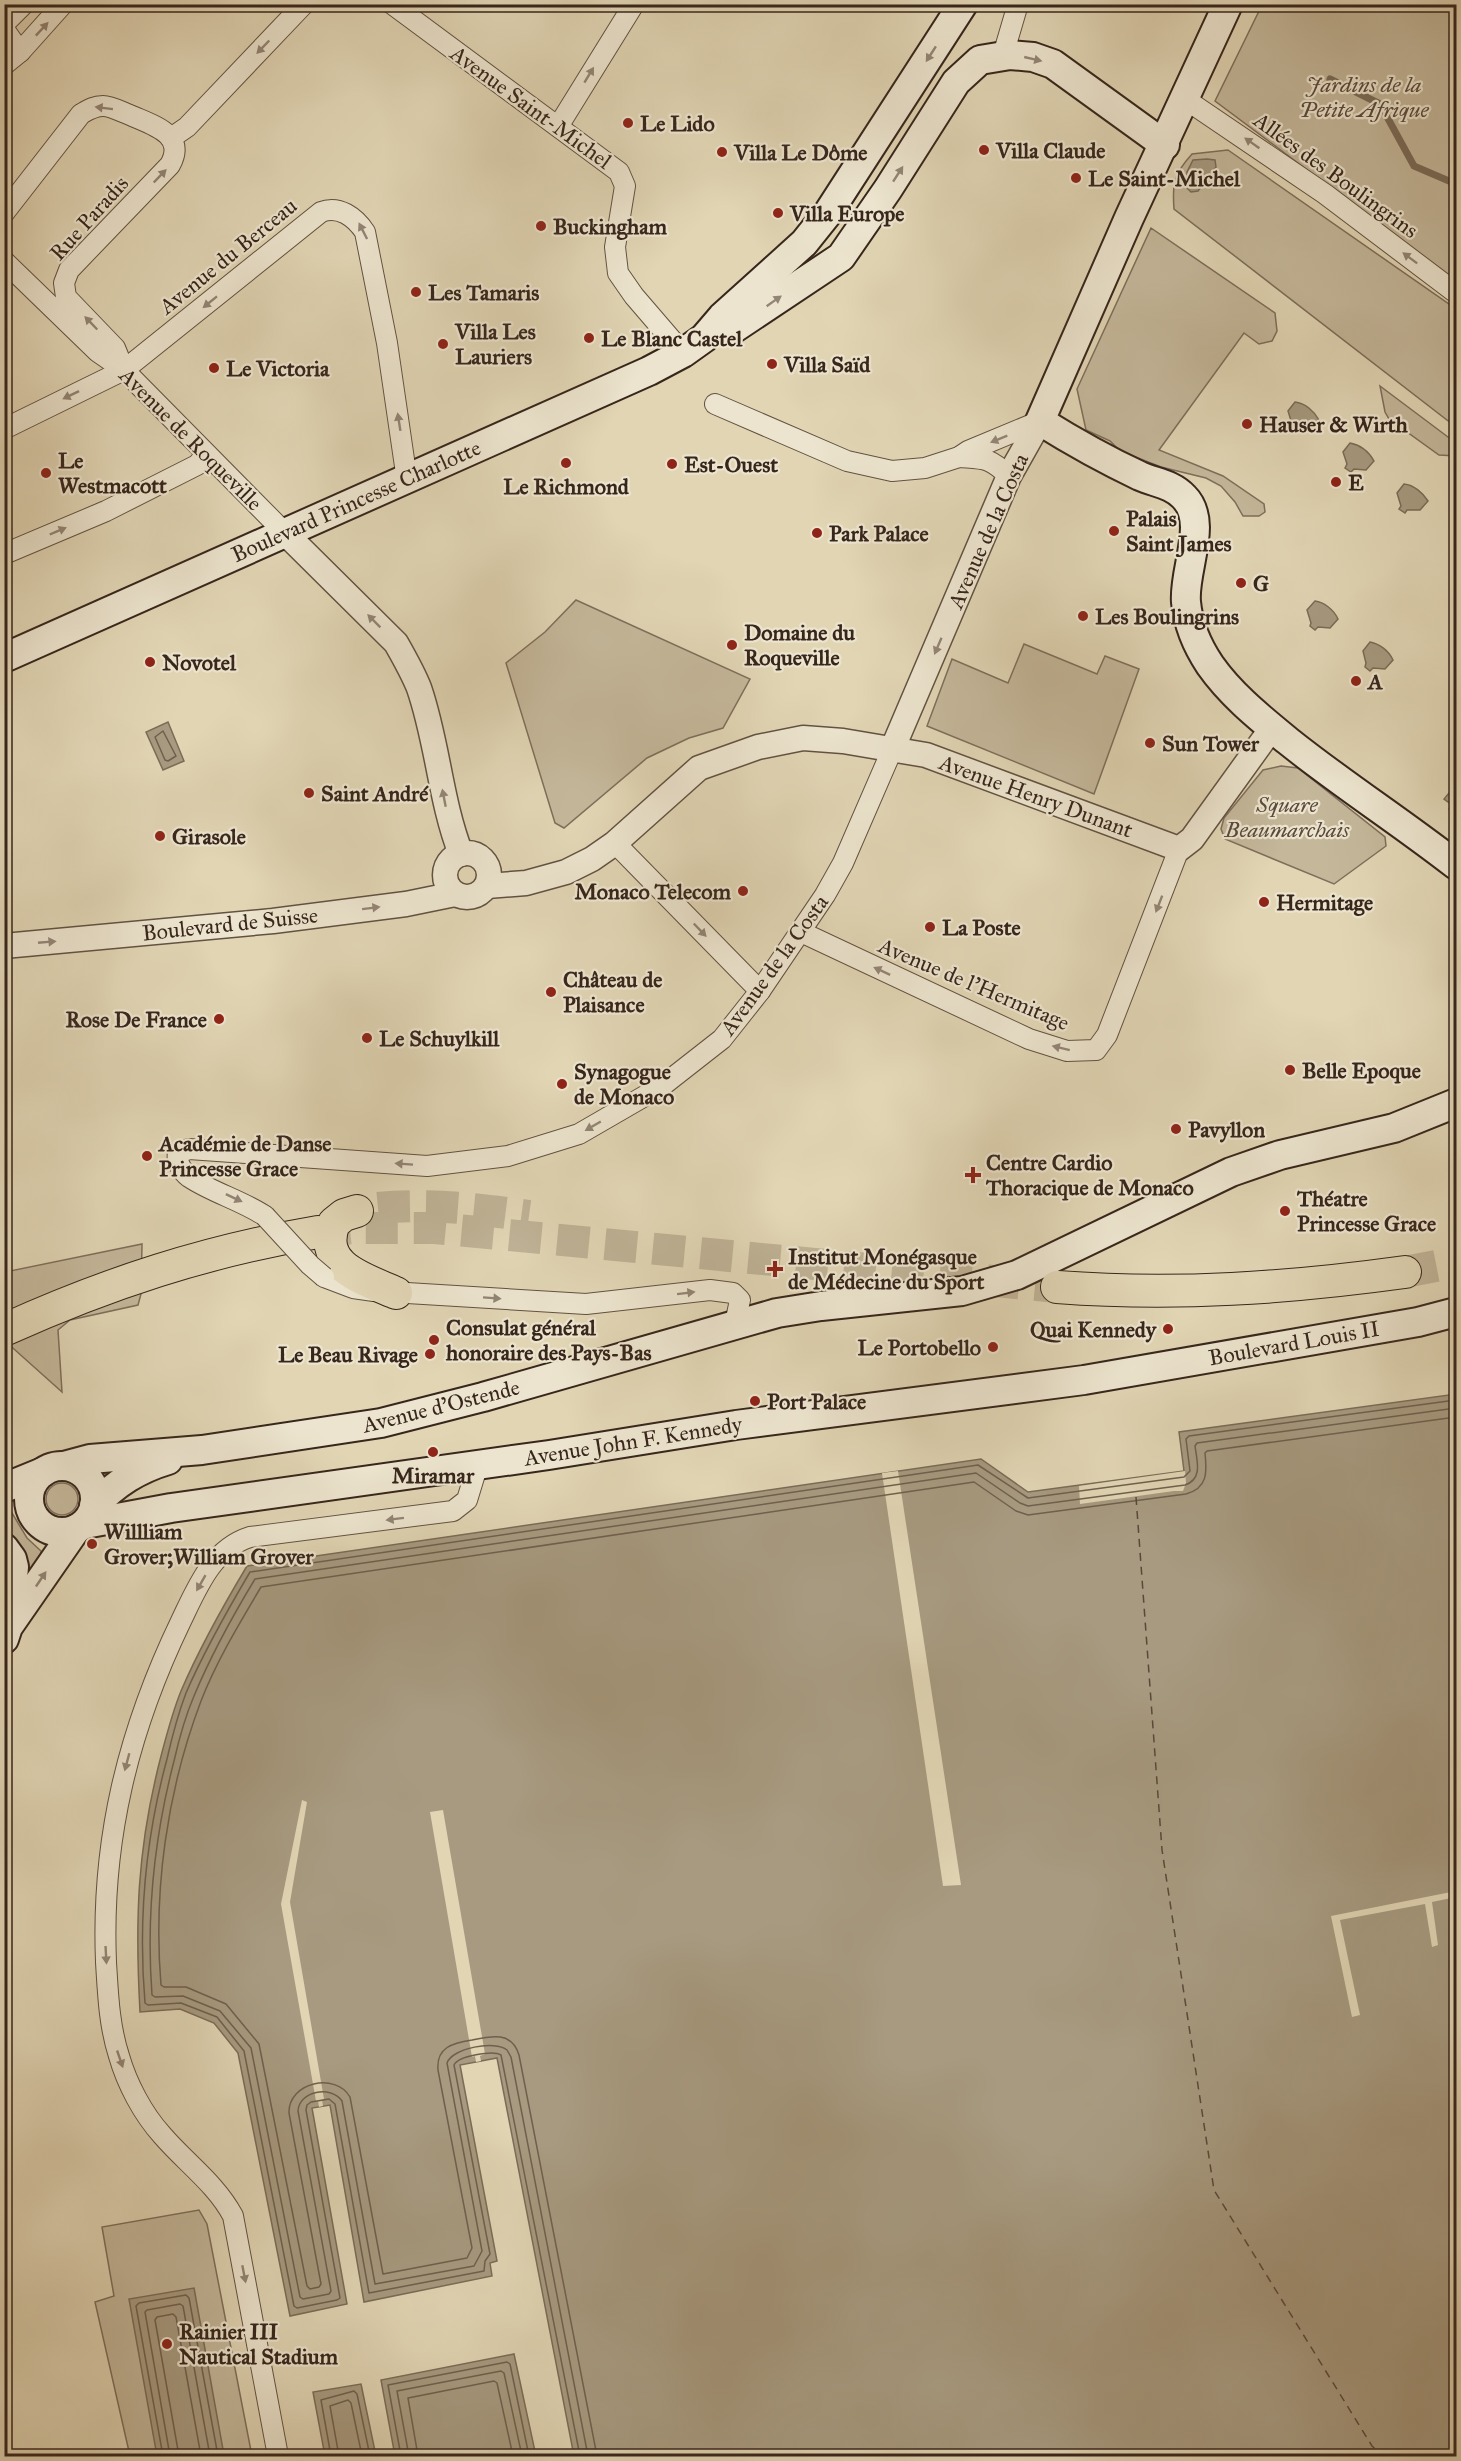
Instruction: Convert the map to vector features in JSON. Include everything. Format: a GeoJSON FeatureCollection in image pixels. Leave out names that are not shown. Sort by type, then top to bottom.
{"type":"FeatureCollection","features":[{"type":"Feature","properties":{"kind":"main road","name":"Boulevard Princesse Charlotte"},"geometry":{"type":"LineString","coordinates":[[693,345],[804,243],[834,204],[963,4]]}},
{"type":"Feature","properties":{"kind":"main road","name":"Avenue de la Costa"},"geometry":{"type":"LineString","coordinates":[[1040,421],[1129,218],[1165,145],[1228,4]]}},
{"type":"Feature","properties":{"kind":"main road"},"geometry":{"type":"LineString","coordinates":[[804,243],[807,263],[815,267],[834,263],[888,189],[957,82],[980,60],[1003,55],[1032,57],[1053,64],[1138,128],[1165,145]]}},
{"type":"Feature","properties":{"kind":"main road","name":"Boulevard Princesse Charlotte"},"geometry":{"type":"LineString","coordinates":[[4,658],[649,371],[693,345],[733,329],[802,281],[834,263]]}},
{"type":"Feature","properties":{"kind":"main road"},"geometry":{"type":"LineString","coordinates":[[1040,421],[1141,477],[1169,485],[1183,496],[1191,505],[1196,518],[1186,603],[1193,634],[1211,666],[1229,689],[1272,728],[1344,785],[1417,834],[1456,865]]}},
{"type":"Feature","properties":{"kind":"main road","name":"Avenue d'Ostende"},"geometry":{"type":"LineString","coordinates":[[4,1488],[54,1469],[90,1459],[117,1455],[202,1450],[322,1434],[421,1414],[777,1313],[962,1291],[982,1286],[1017,1275],[1231,1172],[1280,1155],[1394,1128],[1456,1103]]}},
{"type":"Feature","properties":{"kind":"main road"},"geometry":{"type":"LineString","coordinates":[[357,1211],[344,1215],[334,1223],[330,1242],[332,1254],[352,1273],[396,1293]]}},
{"type":"Feature","properties":{"kind":"main road"},"geometry":{"type":"LineString","coordinates":[[4,1330],[90,1294],[180,1262],[249,1245],[318,1232]]}},
{"type":"Feature","properties":{"kind":"main road"},"geometry":{"type":"LineString","coordinates":[[1057,1287],[1162,1293],[1203,1292],[1292,1286],[1406,1272]]}},
{"type":"Feature","properties":{"kind":"main road","name":"Boulevard Louis II"},"geometry":{"type":"LineString","coordinates":[[1132,1371],[1418,1322],[1456,1312]]}},
{"type":"Feature","properties":{"kind":"main road","name":"Avenue John F. Kennedy"},"geometry":{"type":"LineString","coordinates":[[90,1507],[128,1503],[171,1508],[549,1455],[724,1427],[1084,1380],[1132,1371]]}},
{"type":"Feature","properties":{"kind":"main road","name":"Avenue d'Ostende"},"geometry":{"type":"LineString","coordinates":[[6,1633],[90,1507],[129,1476],[154,1464],[202,1450]]}},
{"type":"Feature","properties":{"kind":"main road"},"geometry":{"type":"LineString","coordinates":[[54,1469],[79,1471],[90,1507],[66,1532],[50,1530],[36,1520],[32,1513],[29,1496],[36,1479],[54,1469]]}},
{"type":"Feature","properties":{"kind":"main road"},"geometry":{"type":"LineString","coordinates":[[4,1548],[12,1559],[14,1567],[11,1614],[6,1633]]}},
{"type":"Feature","properties":{"kind":"street"},"geometry":{"type":"LineString","coordinates":[[4,24],[24,4]]}},
{"type":"Feature","properties":{"kind":"street"},"geometry":{"type":"LineString","coordinates":[[12,58],[63,4]]}},
{"type":"Feature","properties":{"kind":"street"},"geometry":{"type":"LineString","coordinates":[[4,213],[81,114],[94,107],[105,106],[165,133],[187,127],[303,4]]}},
{"type":"Feature","properties":{"kind":"street","name":"Avenue Saint-Michel"},"geometry":{"type":"LineString","coordinates":[[392,4],[503,88],[559,125],[619,172],[625,186],[615,247],[618,273],[634,296],[693,345]]}},
{"type":"Feature","properties":{"kind":"street"},"geometry":{"type":"LineString","coordinates":[[559,125],[634,4]]}},
{"type":"Feature","properties":{"kind":"street"},"geometry":{"type":"LineString","coordinates":[[1003,55],[1018,4]]}},
{"type":"Feature","properties":{"kind":"street"},"geometry":{"type":"LineString","coordinates":[[4,29],[12,58]]}},
{"type":"Feature","properties":{"kind":"street","name":"Allées des Boulingrins"},"geometry":{"type":"LineString","coordinates":[[1185,99],[1325,194],[1456,293]]}},
{"type":"Feature","properties":{"kind":"street","name":"Rue Paradis"},"geometry":{"type":"LineString","coordinates":[[124,370],[115,348],[66,297],[64,283],[69,270],[170,165],[175,156],[175,146],[165,133]]}},
{"type":"Feature","properties":{"kind":"street","name":"Avenue du Berceau"},"geometry":{"type":"LineString","coordinates":[[4,429],[124,370],[321,212],[336,209],[359,222],[368,241],[387,343],[408,480]]}},
{"type":"Feature","properties":{"kind":"street","name":"Avenue de Roqueville"},"geometry":{"type":"LineString","coordinates":[[4,261],[98,352],[124,370],[206,455],[396,643],[418,686],[429,723],[449,824],[461,854]]}},
{"type":"Feature","properties":{"kind":"street"},"geometry":{"type":"LineString","coordinates":[[716,404],[847,461],[892,471],[925,468],[959,457],[968,451],[1040,421]]}},
{"type":"Feature","properties":{"kind":"street","name":"Avenue de la Costa"},"geometry":{"type":"LineString","coordinates":[[726,1326],[736,1319],[740,1300],[733,1293],[710,1290],[586,1304],[396,1293],[353,1288],[324,1277],[265,1216],[252,1207],[189,1177],[180,1165],[177,1158],[178,1153],[189,1149],[427,1166],[476,1162],[508,1156],[579,1134],[662,1086],[722,1039],[760,991],[801,932],[843,863],[1009,476],[1040,421]]}},
{"type":"Feature","properties":{"kind":"street"},"geometry":{"type":"LineString","coordinates":[[4,555],[106,511],[196,465],[206,455]]}},
{"type":"Feature","properties":{"kind":"street"},"geometry":{"type":"LineString","coordinates":[[959,457],[987,459],[995,462],[1009,476]]}},
{"type":"Feature","properties":{"kind":"street"},"geometry":{"type":"LineString","coordinates":[[1179,849],[1192,839],[1272,728]]}},
{"type":"Feature","properties":{"kind":"street"},"geometry":{"type":"LineString","coordinates":[[487,886],[526,883],[566,872],[592,859],[615,843],[699,768],[758,747],[802,738],[843,741],[892,750]]}},
{"type":"Feature","properties":{"kind":"street","name":"Avenue Henry Dunant"},"geometry":{"type":"LineString","coordinates":[[892,750],[926,755],[1179,849]]}},
{"type":"Feature","properties":{"kind":"street"},"geometry":{"type":"LineString","coordinates":[[615,843],[760,991]]}},
{"type":"Feature","properties":{"kind":"street","name":"Avenue de l'Hermitage"},"geometry":{"type":"LineString","coordinates":[[801,932],[1029,1039],[1067,1051],[1096,1050],[1107,1035],[1179,849]]}},
{"type":"Feature","properties":{"kind":"street"},"geometry":{"type":"LineString","coordinates":[[461,854],[474,854],[485,862],[489,874],[487,886],[478,895],[471,897],[455,894],[449,889],[444,875],[449,862],[461,854]]}},
{"type":"Feature","properties":{"kind":"street","name":"Boulevard de Suisse"},"geometry":{"type":"LineString","coordinates":[[4,946],[273,921],[406,904],[455,894]]}},
{"type":"Feature","properties":{"kind":"street"},"geometry":{"type":"LineString","coordinates":[[1394,1128],[1456,1119]]}},
{"type":"Feature","properties":{"kind":"street"},"geometry":{"type":"LineString","coordinates":[[278,2457],[233,2216],[223,2197],[161,2134],[142,2106],[119,2057],[111,2028],[106,1944],[106,1885],[117,1804],[145,1701],[160,1664],[199,1586],[216,1558],[224,1550],[250,1537],[453,1511],[467,1500],[478,1464]]}},
{"type":"Feature","properties":{"kind":"green space","name":"Jardins de la Petite Afrique"},"geometry":{"type":"Polygon","coordinates":[[[1262,5],[1456,5],[1456,281],[1215,101],[1262,5]]]}},
{"type":"Feature","properties":{"kind":"green space"},"geometry":{"type":"Polygon","coordinates":[[[1228,150],[1456,309],[1456,427],[1174,209],[1173,192],[1176,179],[1181,167],[1192,154],[1228,150]]]}},
{"type":"Feature","properties":{"kind":"green space"},"geometry":{"type":"Polygon","coordinates":[[[1151,228],[1275,313],[1277,331],[1272,341],[1259,344],[1244,333],[1159,450],[1223,476],[1264,504],[1265,512],[1259,516],[1243,516],[1235,502],[1221,486],[1206,478],[1161,467],[1120,451],[1110,441],[1086,430],[1077,389],[1151,228]]]}},
{"type":"Feature","properties":{"kind":"green space"},"geometry":{"type":"Polygon","coordinates":[[[1380,386],[1456,443],[1456,456],[1439,455],[1389,419],[1385,412],[1380,386]]]}},
{"type":"Feature","properties":{"kind":"green space"},"geometry":{"type":"Polygon","coordinates":[[[576,600],[750,679],[723,728],[689,738],[647,758],[564,828],[555,823],[506,663],[545,632],[576,600]]]}},
{"type":"Feature","properties":{"kind":"green space"},"geometry":{"type":"Polygon","coordinates":[[[1024,644],[1097,674],[1105,656],[1139,669],[1094,794],[927,726],[952,659],[1008,683],[1024,644]]]}},
{"type":"Feature","properties":{"kind":"green space","name":"Square Beaumarchais"},"geometry":{"type":"Polygon","coordinates":[[[1281,766],[1298,768],[1385,837],[1386,846],[1334,884],[1225,839],[1221,829],[1224,818],[1263,770],[1281,766]]]}},
{"type":"Feature","properties":{"kind":"green space"},"geometry":{"type":"Polygon","coordinates":[[[142,1244],[141,1294],[138,1305],[70,1320],[58,1330],[62,1392],[5,1341],[5,1272],[142,1244]]]}},
{"type":"Feature","properties":{"kind":"green space"},"geometry":{"type":"Polygon","coordinates":[[[62,1483],[73,1488],[78,1499],[73,1510],[62,1515],[51,1510],[46,1499],[51,1488],[62,1483]]]}},
{"type":"Feature","properties":{"kind":"green space"},"geometry":{"type":"Polygon","coordinates":[[[9,1508],[27,1538],[41,1551],[41,1556],[28,1580],[5,1535],[4,1509],[9,1508]]]}},
{"type":"Feature","properties":{"kind":"green space","name":"Rainier III Nautical Stadium"},"geometry":{"type":"Polygon","coordinates":[[[199,2210],[207,2224],[252,2456],[130,2456],[95,2302],[114,2296],[102,2227],[199,2210]]]}},
{"type":"Feature","properties":{"kind":"water"},"geometry":{"type":"Polygon","coordinates":[[[1193,160],[1215,160],[1216,167],[1198,191],[1191,192],[1187,188],[1187,172],[1193,160]]]}},
{"type":"Feature","properties":{"kind":"water"},"geometry":{"type":"Polygon","coordinates":[[[1295,402],[1309,408],[1319,420],[1311,429],[1298,428],[1296,431],[1290,427],[1292,424],[1288,411],[1295,402]]]}},
{"type":"Feature","properties":{"kind":"water"},"geometry":{"type":"Polygon","coordinates":[[[1350,443],[1364,449],[1374,461],[1366,470],[1354,469],[1351,472],[1345,468],[1347,464],[1343,452],[1350,443]]]}},
{"type":"Feature","properties":{"kind":"water"},"geometry":{"type":"Polygon","coordinates":[[[1404,484],[1418,490],[1428,501],[1420,510],[1407,510],[1405,513],[1399,509],[1401,506],[1397,493],[1404,484]]]}},
{"type":"Feature","properties":{"kind":"water"},"geometry":{"type":"Polygon","coordinates":[[[1315,601],[1325,605],[1338,619],[1330,628],[1318,627],[1315,630],[1310,626],[1307,610],[1315,601]]]}},
{"type":"Feature","properties":{"kind":"water"},"geometry":{"type":"Polygon","coordinates":[[[1370,642],[1381,646],[1393,660],[1385,669],[1373,668],[1370,671],[1365,667],[1363,651],[1370,642]]]}},
{"type":"Feature","properties":{"kind":"water"},"geometry":{"type":"Polygon","coordinates":[[[168,722],[184,761],[163,770],[146,732],[168,722]]]}},
{"type":"Feature","properties":{"kind":"water"},"geometry":{"type":"Polygon","coordinates":[[[1454,787],[1456,788],[1456,815],[1449,809],[1452,805],[1444,799],[1454,787]]]}},
{"type":"Feature","properties":{"kind":"water"},"geometry":{"type":"Polygon","coordinates":[[[1456,1394],[1456,2456],[574,2456],[497,2058],[460,2065],[497,2261],[490,2263],[492,2276],[364,2302],[330,2105],[312,2108],[347,2304],[290,2316],[238,2053],[214,2023],[180,2009],[140,2012],[139,1885],[152,1793],[169,1725],[181,1691],[212,1627],[247,1566],[981,1459],[1028,1492],[1184,1471],[1179,1432],[1456,1394]]]}},
{"type":"Feature","properties":{"kind":"water"},"geometry":{"type":"Polygon","coordinates":[[[194,2288],[224,2455],[157,2456],[129,2299],[194,2288]]]}},
{"type":"Feature","properties":{"kind":"water"},"geometry":{"type":"Polygon","coordinates":[[[514,2354],[536,2456],[395,2456],[381,2380],[514,2354]]]}},
{"type":"Feature","properties":{"kind":"water"},"geometry":{"type":"Polygon","coordinates":[[[361,2384],[376,2456],[325,2456],[313,2392],[361,2384]]]}},
{"type":"Feature","properties":{"kind":"pier"},"geometry":{"type":"Polygon","coordinates":[[[898,1471],[961,1885],[943,1886],[882,1473],[898,1471]]]}},
{"type":"Feature","properties":{"kind":"pier"},"geometry":{"type":"Polygon","coordinates":[[[1185,1471],[1186,1483],[1183,1491],[1080,1504],[1079,1486],[1185,1471]]]}},
{"type":"Feature","properties":{"kind":"pier"},"geometry":{"type":"Polygon","coordinates":[[[302,1800],[307,1802],[290,1902],[324,2099],[322,2100],[323,2106],[319,2107],[316,2101],[281,1904],[302,1800]]]}},
{"type":"Feature","properties":{"kind":"pier"},"geometry":{"type":"Polygon","coordinates":[[[443,1810],[485,2054],[480,2056],[481,2061],[476,2062],[475,2056],[472,2057],[430,1812],[443,1810]]]}},
{"type":"Feature","properties":{"kind":"pier"},"geometry":{"type":"Polygon","coordinates":[[[1456,1891],[1456,1897],[1432,1902],[1438,1945],[1432,1947],[1425,1904],[1340,1920],[1360,2015],[1352,2017],[1331,1916],[1456,1891]]]}},
{"type":"Feature","properties":{"kind":"waterway"},"geometry":{"type":"LineString","coordinates":[[1330,79],[1380,104],[1414,166],[1456,184]]}},
{"type":"Feature","properties":{"kind":"ferry route"},"geometry":{"type":"LineString","coordinates":[[1136,1497],[1162,1850],[1214,2190],[1372,2446],[1383,2456]]}},
{"type":"Feature","properties":{"kind":"tunnel"},"geometry":{"type":"LineString","coordinates":[[378,1208],[435,1206],[529,1216]]}},
{"type":"Feature","properties":{"kind":"tunnel"},"geometry":{"type":"LineString","coordinates":[[318,1232],[353,1228],[435,1228],[1057,1287]]}},
{"type":"Feature","properties":{"kind":"tunnel"},"geometry":{"type":"LineString","coordinates":[[1405,1272],[1456,1262]]}},
{"type":"Feature","properties":{"kind":"place","name":"Le Lido"},"geometry":{"type":"Point","coordinates":[628,123]}},
{"type":"Feature","properties":{"kind":"place","name":"Villa Claude"},"geometry":{"type":"Point","coordinates":[984,150]}},
{"type":"Feature","properties":{"kind":"place","name":"Villa Le Dôme"},"geometry":{"type":"Point","coordinates":[722,152]}},
{"type":"Feature","properties":{"kind":"place","name":"Le Saint-Michel"},"geometry":{"type":"Point","coordinates":[1076,178]}},
{"type":"Feature","properties":{"kind":"place","name":"Villa Europe"},"geometry":{"type":"Point","coordinates":[778,213]}},
{"type":"Feature","properties":{"kind":"place","name":"Buckingham"},"geometry":{"type":"Point","coordinates":[541,226]}},
{"type":"Feature","properties":{"kind":"place","name":"Les Tamaris"},"geometry":{"type":"Point","coordinates":[416,292]}},
{"type":"Feature","properties":{"kind":"place","name":"Le Blanc Castel"},"geometry":{"type":"Point","coordinates":[589,338]}},
{"type":"Feature","properties":{"kind":"place","name":"Villa Les Lauriers"},"geometry":{"type":"Point","coordinates":[443,344]}},
{"type":"Feature","properties":{"kind":"place","name":"Villa Saïd"},"geometry":{"type":"Point","coordinates":[772,364]}},
{"type":"Feature","properties":{"kind":"place","name":"Le Victoria"},"geometry":{"type":"Point","coordinates":[214,368]}},
{"type":"Feature","properties":{"kind":"place","name":"Hauser & Wirth"},"geometry":{"type":"Point","coordinates":[1247,424]}},
{"type":"Feature","properties":{"kind":"place","name":"Le Richmond"},"geometry":{"type":"Point","coordinates":[566,463]}},
{"type":"Feature","properties":{"kind":"place","name":"Est-Ouest"},"geometry":{"type":"Point","coordinates":[672,464]}},
{"type":"Feature","properties":{"kind":"place","name":"Le Westmacott"},"geometry":{"type":"Point","coordinates":[46,473]}},
{"type":"Feature","properties":{"kind":"place","name":"E"},"geometry":{"type":"Point","coordinates":[1336,482]}},
{"type":"Feature","properties":{"kind":"place","name":"Palais Saint James"},"geometry":{"type":"Point","coordinates":[1114,531]}},
{"type":"Feature","properties":{"kind":"place","name":"Park Palace"},"geometry":{"type":"Point","coordinates":[817,533]}},
{"type":"Feature","properties":{"kind":"place","name":"G"},"geometry":{"type":"Point","coordinates":[1241,583]}},
{"type":"Feature","properties":{"kind":"place","name":"Les Boulingrins"},"geometry":{"type":"Point","coordinates":[1083,616]}},
{"type":"Feature","properties":{"kind":"place","name":"Domaine du Roqueville"},"geometry":{"type":"Point","coordinates":[732,645]}},
{"type":"Feature","properties":{"kind":"place","name":"Novotel"},"geometry":{"type":"Point","coordinates":[150,662]}},
{"type":"Feature","properties":{"kind":"place","name":"A"},"geometry":{"type":"Point","coordinates":[1356,681]}},
{"type":"Feature","properties":{"kind":"place","name":"Sun Tower"},"geometry":{"type":"Point","coordinates":[1150,743]}},
{"type":"Feature","properties":{"kind":"place","name":"Saint André"},"geometry":{"type":"Point","coordinates":[309,793]}},
{"type":"Feature","properties":{"kind":"place","name":"Girasole"},"geometry":{"type":"Point","coordinates":[160,836]}},
{"type":"Feature","properties":{"kind":"place","name":"Monaco Telecom"},"geometry":{"type":"Point","coordinates":[743,891]}},
{"type":"Feature","properties":{"kind":"place","name":"Hermitage"},"geometry":{"type":"Point","coordinates":[1264,902]}},
{"type":"Feature","properties":{"kind":"place","name":"La Poste"},"geometry":{"type":"Point","coordinates":[930,927]}},
{"type":"Feature","properties":{"kind":"place","name":"Château de Plaisance"},"geometry":{"type":"Point","coordinates":[551,992]}},
{"type":"Feature","properties":{"kind":"place","name":"Rose De France"},"geometry":{"type":"Point","coordinates":[219,1019]}},
{"type":"Feature","properties":{"kind":"place","name":"Le Schuylkill"},"geometry":{"type":"Point","coordinates":[367,1038]}},
{"type":"Feature","properties":{"kind":"place","name":"Belle Epoque"},"geometry":{"type":"Point","coordinates":[1290,1070]}},
{"type":"Feature","properties":{"kind":"place","name":"Synagogue de Monaco"},"geometry":{"type":"Point","coordinates":[562,1084]}},
{"type":"Feature","properties":{"kind":"place","name":"Pavyllon"},"geometry":{"type":"Point","coordinates":[1176,1129]}},
{"type":"Feature","properties":{"kind":"place","name":"Académie de Danse Princesse Grace"},"geometry":{"type":"Point","coordinates":[147,1156]}},
{"type":"Feature","properties":{"kind":"place","name":"Centre Cardio Thoracique de Monaco"},"geometry":{"type":"Point","coordinates":[973,1175]}},
{"type":"Feature","properties":{"kind":"place","name":"Théatre Princesse Grace"},"geometry":{"type":"Point","coordinates":[1285,1211]}},
{"type":"Feature","properties":{"kind":"place","name":"Institut Monégasque de Médecine du Sport"},"geometry":{"type":"Point","coordinates":[775,1269]}},
{"type":"Feature","properties":{"kind":"place","name":"Quai Kennedy"},"geometry":{"type":"Point","coordinates":[1168,1329]}},
{"type":"Feature","properties":{"kind":"place","name":"Consulat général honoraire des Pays-Bas"},"geometry":{"type":"Point","coordinates":[434,1340]}},
{"type":"Feature","properties":{"kind":"place","name":"Le Portobello"},"geometry":{"type":"Point","coordinates":[993,1347]}},
{"type":"Feature","properties":{"kind":"place","name":"Le Beau Rivage"},"geometry":{"type":"Point","coordinates":[430,1354]}},
{"type":"Feature","properties":{"kind":"place","name":"Port Palace"},"geometry":{"type":"Point","coordinates":[755,1401]}},
{"type":"Feature","properties":{"kind":"place","name":"Miramar"},"geometry":{"type":"Point","coordinates":[433,1452]}},
{"type":"Feature","properties":{"kind":"place","name":"Willliam Grover;William Grover"},"geometry":{"type":"Point","coordinates":[92,1544]}},
{"type":"Feature","properties":{"kind":"place","name":"Rainier III Nautical Stadium"},"geometry":{"type":"Point","coordinates":[167,2344]}}]}
